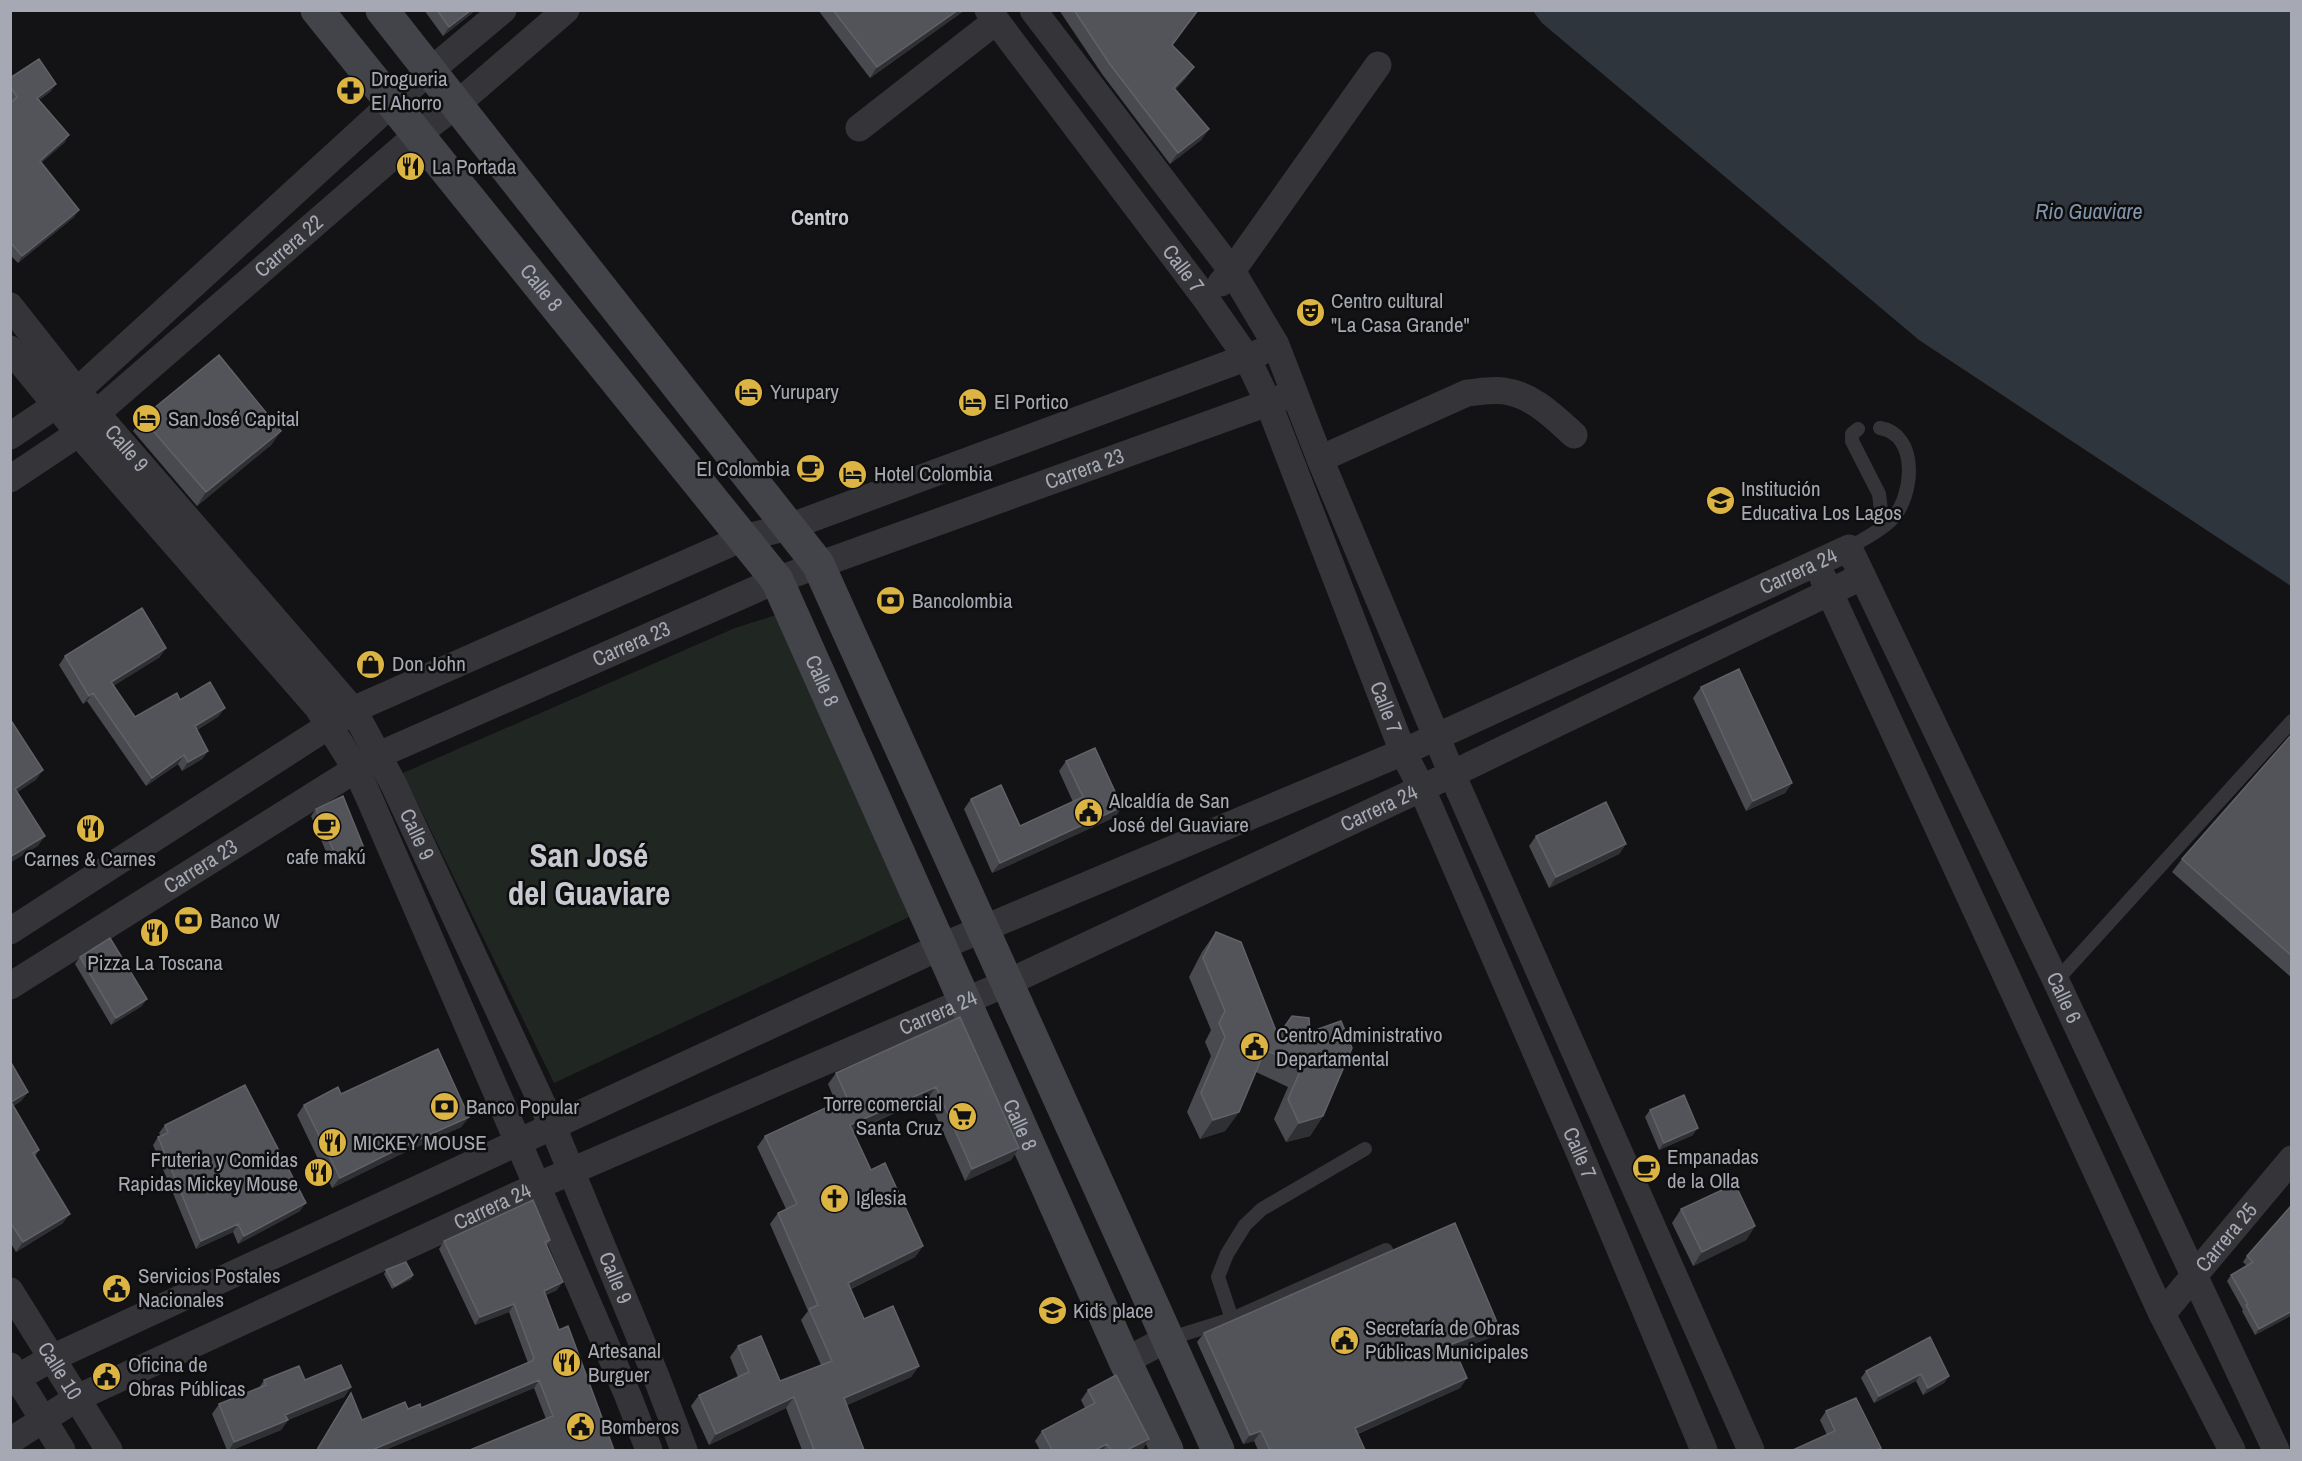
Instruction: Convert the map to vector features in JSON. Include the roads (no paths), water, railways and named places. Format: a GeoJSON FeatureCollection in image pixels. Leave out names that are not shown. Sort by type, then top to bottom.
{"type":"FeatureCollection","features":[{"type":"Feature","properties":{"kind":"main road","name":"Calle 8"},"geometry":{"type":"LineString","coordinates":[[317,10],[777,580],[1125,1361],[1167,1450]]}},
{"type":"Feature","properties":{"kind":"main road"},"geometry":{"type":"LineString","coordinates":[[382,10],[818,564],[1218,1450]]}},
{"type":"Feature","properties":{"kind":"street","name":"Carrera 22"},"geometry":{"type":"LineString","coordinates":[[10,436],[67,398],[392,103],[503,10]]}},
{"type":"Feature","properties":{"kind":"street","name":"Carrera 22"},"geometry":{"type":"LineString","coordinates":[[10,479],[88,424],[417,135],[456,105],[566,10]]}},
{"type":"Feature","properties":{"kind":"street","name":"Calle 7"},"geometry":{"type":"LineString","coordinates":[[1034,10],[1232,271],[1276,345],[1320,459],[1452,774],[1751,1450]]}},
{"type":"Feature","properties":{"kind":"street","name":"Calle 7"},"geometry":{"type":"LineString","coordinates":[[992,16],[1206,299],[1247,358],[1268,402],[1403,752],[1421,788],[1580,1154],[1704,1450]]}},
{"type":"Feature","properties":{"kind":"street"},"geometry":{"type":"LineString","coordinates":[[858,128],[992,16]]}},
{"type":"Feature","properties":{"kind":"street"},"geometry":{"type":"LineString","coordinates":[[1206,299],[1232,271],[1378,64]]}},
{"type":"Feature","properties":{"kind":"street","name":"Calle 9"},"geometry":{"type":"LineString","coordinates":[[10,306],[67,398],[318,708],[356,769],[628,1396],[648,1450]]}},
{"type":"Feature","properties":{"kind":"street"},"geometry":{"type":"LineString","coordinates":[[10,931],[354,711],[743,538],[789,527],[1247,358],[1276,345]]}},
{"type":"Feature","properties":{"kind":"street","name":"Calle 9"},"geometry":{"type":"LineString","coordinates":[[10,349],[67,398]]}},
{"type":"Feature","properties":{"kind":"street"},"geometry":{"type":"LineString","coordinates":[[1320,459],[1467,393],[1488,391],[1504,390],[1532,401],[1574,435]]}},
{"type":"Feature","properties":{"kind":"street","name":"Carrera 23"},"geometry":{"type":"LineString","coordinates":[[10,986],[379,756],[777,580],[1295,393]]}},
{"type":"Feature","properties":{"kind":"street","name":"Calle 9"},"geometry":{"type":"LineString","coordinates":[[88,424],[354,711],[379,756],[553,1126],[684,1450]]}},
{"type":"Feature","properties":{"kind":"street","name":"Carrera 24"},"geometry":{"type":"LineString","coordinates":[[13,1375],[940,947],[1403,752],[1849,548]]}},
{"type":"Feature","properties":{"kind":"street","name":"Calle 6"},"geometry":{"type":"LineString","coordinates":[[1849,548],[2056,981],[2276,1450]]}},
{"type":"Feature","properties":{"kind":"street","name":"Calle 6"},"geometry":{"type":"LineString","coordinates":[[1815,564],[1830,592],[2162,1314],[2232,1450]]}},
{"type":"Feature","properties":{"kind":"street","name":"Carrera 24"},"geometry":{"type":"LineString","coordinates":[[10,1441],[77,1398],[537,1186],[1007,982],[1452,774],[1861,577]]}},
{"type":"Feature","properties":{"kind":"street"},"geometry":{"type":"LineString","coordinates":[[1580,1154],[1613,1141]]}},
{"type":"Feature","properties":{"kind":"street","name":"Carrera 25"},"geometry":{"type":"LineString","coordinates":[[2162,1314],[2292,1160]]}},
{"type":"Feature","properties":{"kind":"street","name":"Calle 10"},"geometry":{"type":"LineString","coordinates":[[10,1292],[109,1450]]}},
{"type":"Feature","properties":{"kind":"street"},"geometry":{"type":"LineString","coordinates":[[1125,1361],[1167,1339]]}},
{"type":"Feature","properties":{"kind":"street","name":"Calle 10"},"geometry":{"type":"LineString","coordinates":[[13,1375],[62,1450]]}},
{"type":"Feature","properties":{"kind":"street"},"geometry":{"type":"LineString","coordinates":[[628,1396],[657,1379]]}},
{"type":"Feature","properties":{"kind":"lane"},"geometry":{"type":"LineString","coordinates":[[1849,548],[1893,518],[1906,490],[1909,470],[1908,456],[1903,441],[1894,432],[1880,428]]}},
{"type":"Feature","properties":{"kind":"lane"},"geometry":{"type":"LineString","coordinates":[[1858,429],[1852,434],[1852,441],[1879,494],[1883,526]]}},
{"type":"Feature","properties":{"kind":"lane"},"geometry":{"type":"LineString","coordinates":[[2056,981],[2292,721]]}},
{"type":"Feature","properties":{"kind":"lane"},"geometry":{"type":"LineString","coordinates":[[1232,1319],[1218,1277],[1227,1254],[1245,1225],[1263,1209],[1365,1149]]}},
{"type":"Feature","properties":{"kind":"lane"},"geometry":{"type":"LineString","coordinates":[[1167,1339],[1232,1319],[1386,1250]]}},
{"type":"Feature","properties":{"kind":"water","name":"Rio Guaviare"},"geometry":{"type":"Polygon","coordinates":[[[1533,11],[2291,11],[2291,586],[1919,340],[1542,23],[1533,11]]]}},
{"type":"Feature","properties":{"kind":"place","name":"Drogueria El Ahorro"},"geometry":{"type":"Point","coordinates":[350,91]}},
{"type":"Feature","properties":{"kind":"place","name":"La Portada"},"geometry":{"type":"Point","coordinates":[411,167]}},
{"type":"Feature","properties":{"kind":"place","name":"Centro cultural \"La Casa Grande\""},"geometry":{"type":"Point","coordinates":[1310,313]}},
{"type":"Feature","properties":{"kind":"place","name":"Yurupary"},"geometry":{"type":"Point","coordinates":[749,392]}},
{"type":"Feature","properties":{"kind":"place","name":"El Portico"},"geometry":{"type":"Point","coordinates":[973,402]}},
{"type":"Feature","properties":{"kind":"place","name":"San José Capital"},"geometry":{"type":"Point","coordinates":[147,419]}},
{"type":"Feature","properties":{"kind":"place","name":"El Colombia"},"geometry":{"type":"Point","coordinates":[811,469]}},
{"type":"Feature","properties":{"kind":"place","name":"Hotel Colombia"},"geometry":{"type":"Point","coordinates":[853,474]}},
{"type":"Feature","properties":{"kind":"place","name":"Institución Educativa Los Lagos"},"geometry":{"type":"Point","coordinates":[1720,501]}},
{"type":"Feature","properties":{"kind":"place","name":"Bancolombia"},"geometry":{"type":"Point","coordinates":[891,601]}},
{"type":"Feature","properties":{"kind":"place","name":"Don John"},"geometry":{"type":"Point","coordinates":[371,664]}},
{"type":"Feature","properties":{"kind":"place","name":"Alcaldía de San José del Guaviare"},"geometry":{"type":"Point","coordinates":[1088,813]}},
{"type":"Feature","properties":{"kind":"place","name":"cafe makú"},"geometry":{"type":"Point","coordinates":[326,826]}},
{"type":"Feature","properties":{"kind":"place","name":"Carnes & Carnes"},"geometry":{"type":"Point","coordinates":[90,828]}},
{"type":"Feature","properties":{"kind":"place","name":"Banco W"},"geometry":{"type":"Point","coordinates":[189,921]}},
{"type":"Feature","properties":{"kind":"place","name":"Pizza La Toscana"},"geometry":{"type":"Point","coordinates":[155,932]}},
{"type":"Feature","properties":{"kind":"place","name":"Centro Administrativo Departamental"},"geometry":{"type":"Point","coordinates":[1255,1047]}},
{"type":"Feature","properties":{"kind":"place","name":"Banco Popular"},"geometry":{"type":"Point","coordinates":[445,1107]}},
{"type":"Feature","properties":{"kind":"place","name":"Torre comercial Santa Cruz"},"geometry":{"type":"Point","coordinates":[963,1116]}},
{"type":"Feature","properties":{"kind":"place","name":"MICKEY MOUSE"},"geometry":{"type":"Point","coordinates":[332,1143]}},
{"type":"Feature","properties":{"kind":"place","name":"Empanadas de la Olla"},"geometry":{"type":"Point","coordinates":[1646,1169]}},
{"type":"Feature","properties":{"kind":"place","name":"Fruteria y Comidas Rapidas Mickey Mouse"},"geometry":{"type":"Point","coordinates":[319,1172]}},
{"type":"Feature","properties":{"kind":"place","name":"Iglesia"},"geometry":{"type":"Point","coordinates":[835,1198]}},
{"type":"Feature","properties":{"kind":"place","name":"Servicios Postales Nacionales"},"geometry":{"type":"Point","coordinates":[117,1288]}},
{"type":"Feature","properties":{"kind":"place","name":"Kid´s place"},"geometry":{"type":"Point","coordinates":[1052,1311]}},
{"type":"Feature","properties":{"kind":"place","name":"Secretaría de Obras Públicas Municipales"},"geometry":{"type":"Point","coordinates":[1344,1340]}},
{"type":"Feature","properties":{"kind":"place","name":"Artesanal Burguer"},"geometry":{"type":"Point","coordinates":[567,1363]}},
{"type":"Feature","properties":{"kind":"place","name":"Oficina de Obras Públicas"},"geometry":{"type":"Point","coordinates":[107,1377]}},
{"type":"Feature","properties":{"kind":"place","name":"Bomberos"},"geometry":{"type":"Point","coordinates":[580,1427]}},
{"type":"Feature","properties":{"kind":"district","name":"Centro"},"geometry":{"type":"Point","coordinates":[820,217]}},
{"type":"Feature","properties":{"kind":"district","name":"San José del Guaviare"},"geometry":{"type":"Point","coordinates":[589,874]}}]}
